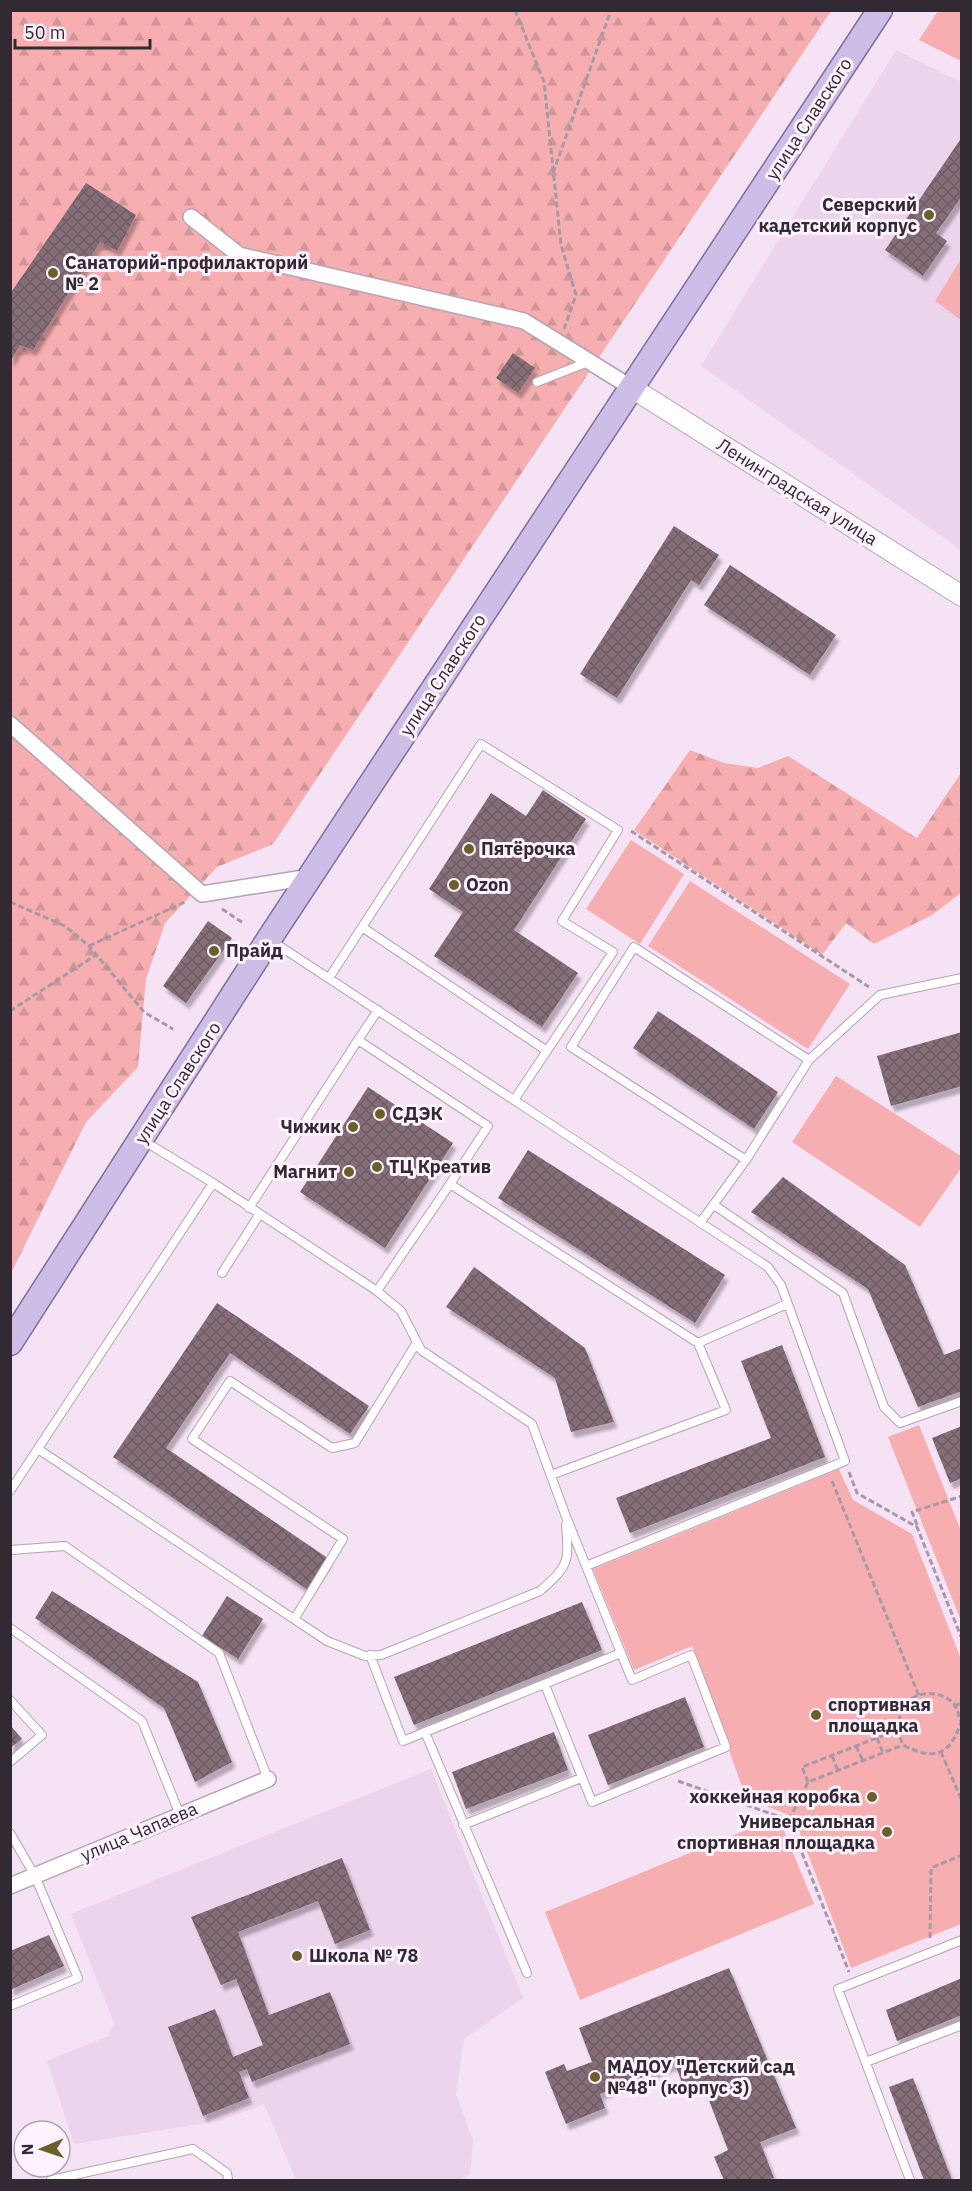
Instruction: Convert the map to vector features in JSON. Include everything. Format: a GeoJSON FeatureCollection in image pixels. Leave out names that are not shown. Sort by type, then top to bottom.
{"type":"FeatureCollection","features":[{"type":"Feature","properties":{"kind":"main road","name":"улица Славского"},"geometry":{"type":"LineString","coordinates":[[10,1343],[269,939],[880,10]]}},
{"type":"Feature","properties":{"kind":"street"},"geometry":{"type":"LineString","coordinates":[[191,218],[239,255],[524,321],[632,388]]}},
{"type":"Feature","properties":{"kind":"street","name":"Ленинградская улица"},"geometry":{"type":"LineString","coordinates":[[632,388],[962,596]]}},
{"type":"Feature","properties":{"kind":"street"},"geometry":{"type":"LineString","coordinates":[[10,724],[202,894],[310,877]]}},
{"type":"Feature","properties":{"kind":"street","name":"улица Чапаева"},"geometry":{"type":"LineString","coordinates":[[10,1886],[268,1779]]}},
{"type":"Feature","properties":{"kind":"lane"},"geometry":{"type":"LineString","coordinates":[[537,382],[590,361]]}},
{"type":"Feature","properties":{"kind":"lane"},"geometry":{"type":"LineString","coordinates":[[329,978],[481,744],[618,830],[562,921],[613,952],[514,1100]]}},
{"type":"Feature","properties":{"kind":"lane"},"geometry":{"type":"LineString","coordinates":[[362,927],[547,1051]]}},
{"type":"Feature","properties":{"kind":"lane"},"geometry":{"type":"LineString","coordinates":[[269,939],[768,1268],[781,1285],[845,1461],[586,1566]]}},
{"type":"Feature","properties":{"kind":"lane"},"geometry":{"type":"LineString","coordinates":[[746,1160],[571,1047],[634,947],[809,1060]]}},
{"type":"Feature","properties":{"kind":"lane"},"geometry":{"type":"LineString","coordinates":[[700,1223],[746,1160],[809,1060],[880,995],[962,978]]}},
{"type":"Feature","properties":{"kind":"lane"},"geometry":{"type":"LineString","coordinates":[[249,1208],[378,1010]]}},
{"type":"Feature","properties":{"kind":"lane"},"geometry":{"type":"LineString","coordinates":[[358,1040],[488,1126],[377,1291]]}},
{"type":"Feature","properties":{"kind":"lane"},"geometry":{"type":"LineString","coordinates":[[141,1139],[213,1183],[377,1291],[401,1311],[421,1350],[532,1424],[565,1514],[632,1680],[691,1655],[726,1747],[592,1802],[545,1685]]}},
{"type":"Feature","properties":{"kind":"lane"},"geometry":{"type":"LineString","coordinates":[[10,1491],[213,1183]]}},
{"type":"Feature","properties":{"kind":"lane"},"geometry":{"type":"LineString","coordinates":[[450,1184],[698,1342],[726,1410],[551,1474]]}},
{"type":"Feature","properties":{"kind":"lane"},"geometry":{"type":"LineString","coordinates":[[714,1205],[843,1293],[884,1407],[900,1423],[962,1401]]}},
{"type":"Feature","properties":{"kind":"lane"},"geometry":{"type":"LineString","coordinates":[[222,1273],[259,1215]]}},
{"type":"Feature","properties":{"kind":"lane"},"geometry":{"type":"LineString","coordinates":[[698,1342],[787,1304]]}},
{"type":"Feature","properties":{"kind":"lane"},"geometry":{"type":"LineString","coordinates":[[295,1618],[344,1539],[192,1439],[230,1381],[332,1448],[356,1443],[417,1342]]}},
{"type":"Feature","properties":{"kind":"lane"},"geometry":{"type":"LineString","coordinates":[[38,1449],[327,1641],[365,1656],[381,1655],[540,1591],[560,1573],[569,1557],[565,1514]]}},
{"type":"Feature","properties":{"kind":"lane"},"geometry":{"type":"LineString","coordinates":[[10,1550],[65,1546],[219,1653],[268,1779]]}},
{"type":"Feature","properties":{"kind":"lane"},"geometry":{"type":"LineString","coordinates":[[10,1628],[142,1720],[180,1815]]}},
{"type":"Feature","properties":{"kind":"lane"},"geometry":{"type":"LineString","coordinates":[[370,1655],[403,1741],[621,1653]]}},
{"type":"Feature","properties":{"kind":"lane"},"geometry":{"type":"LineString","coordinates":[[10,1700],[42,1735],[10,1762]]}},
{"type":"Feature","properties":{"kind":"lane"},"geometry":{"type":"LineString","coordinates":[[425,1732],[527,1973]]}},
{"type":"Feature","properties":{"kind":"lane"},"geometry":{"type":"LineString","coordinates":[[463,1825],[581,1778]]}},
{"type":"Feature","properties":{"kind":"lane"},"geometry":{"type":"LineString","coordinates":[[10,1833],[35,1876],[78,1978],[10,2006]]}},
{"type":"Feature","properties":{"kind":"lane"},"geometry":{"type":"LineString","coordinates":[[910,2181],[838,1989],[962,1940]]}},
{"type":"Feature","properties":{"kind":"lane"},"geometry":{"type":"LineString","coordinates":[[866,2062],[962,2025]]}},
{"type":"Feature","properties":{"kind":"lane"},"geometry":{"type":"LineString","coordinates":[[51,2181],[193,2150],[227,2173],[228,2181]]}},
{"type":"Feature","properties":{"kind":"path"},"geometry":{"type":"LineString","coordinates":[[515,10],[544,82],[561,245],[576,295],[560,342]]}},
{"type":"Feature","properties":{"kind":"path"},"geometry":{"type":"LineString","coordinates":[[552,175],[612,10]]}},
{"type":"Feature","properties":{"kind":"path"},"geometry":{"type":"LineString","coordinates":[[622,826],[880,995]]}},
{"type":"Feature","properties":{"kind":"path"},"geometry":{"type":"LineString","coordinates":[[89,946],[202,894],[243,923]]}},
{"type":"Feature","properties":{"kind":"path"},"geometry":{"type":"LineString","coordinates":[[10,902],[65,926],[89,946],[144,1012],[173,1029]]}},
{"type":"Feature","properties":{"kind":"path"},"geometry":{"type":"LineString","coordinates":[[10,1011],[96,955]]}},
{"type":"Feature","properties":{"kind":"path"},"geometry":{"type":"LineString","coordinates":[[845,1461],[857,1493],[917,1527]]}},
{"type":"Feature","properties":{"kind":"path"},"geometry":{"type":"LineString","coordinates":[[827,1469],[920,1696]]}},
{"type":"Feature","properties":{"kind":"path"},"geometry":{"type":"LineString","coordinates":[[962,1496],[912,1512],[962,1639]]}},
{"type":"Feature","properties":{"kind":"path"},"geometry":{"type":"LineString","coordinates":[[853,1984],[789,1820],[808,1782],[903,1745],[932,1755],[948,1749],[956,1737],[961,1722],[954,1706],[938,1695],[925,1693],[910,1700],[901,1712],[897,1730],[903,1745]]}},
{"type":"Feature","properties":{"kind":"path"},"geometry":{"type":"LineString","coordinates":[[954,1706],[962,1703]]}},
{"type":"Feature","properties":{"kind":"path"},"geometry":{"type":"LineString","coordinates":[[808,1782],[802,1767],[897,1730]]}},
{"type":"Feature","properties":{"kind":"path"},"geometry":{"type":"LineString","coordinates":[[878,1738],[883,1753]]}},
{"type":"Feature","properties":{"kind":"path"},"geometry":{"type":"LineString","coordinates":[[856,1746],[862,1761]]}},
{"type":"Feature","properties":{"kind":"path"},"geometry":{"type":"LineString","coordinates":[[941,1752],[962,1801]]}},
{"type":"Feature","properties":{"kind":"path"},"geometry":{"type":"LineString","coordinates":[[832,1755],[838,1771]]}},
{"type":"Feature","properties":{"kind":"path"},"geometry":{"type":"LineString","coordinates":[[660,1775],[789,1820]]}},
{"type":"Feature","properties":{"kind":"path"},"geometry":{"type":"LineString","coordinates":[[930,1953],[932,1868],[962,1855]]}},
{"type":"Feature","properties":{"kind":"shaded area"},"geometry":{"type":"Polygon","coordinates":[[[896,50],[961,82],[961,550],[701,366],[896,50]]]}},
{"type":"Feature","properties":{"kind":"shaded area","name":"Школа № 78"},"geometry":{"type":"Polygon","coordinates":[[[431,1769],[523,1998],[464,2039],[456,2094],[473,2140],[470,2175],[458,2180],[296,2180],[264,2104],[220,2121],[74,2144],[72,2119],[66,2119],[47,2061],[108,2036],[114,2023],[71,1914],[431,1769]]]}},
{"type":"Feature","properties":{"kind":"green space"},"geometry":{"type":"Polygon","coordinates":[[[11,11],[831,11],[273,844],[217,867],[165,923],[146,979],[138,1067],[86,1122],[11,1273],[11,11]]]}},
{"type":"Feature","properties":{"kind":"green space"},"geometry":{"type":"Polygon","coordinates":[[[938,11],[961,11],[961,61],[919,40],[938,11]]]}},
{"type":"Feature","properties":{"kind":"green space"},"geometry":{"type":"Polygon","coordinates":[[[961,259],[961,320],[935,301],[961,259]]]}},
{"type":"Feature","properties":{"kind":"green space"},"geometry":{"type":"Polygon","coordinates":[[[690,750],[724,763],[758,768],[788,756],[917,838],[961,773],[961,893],[932,915],[874,944],[846,923],[822,955],[634,830],[690,750]]]}},
{"type":"Feature","properties":{"kind":"green space"},"geometry":{"type":"Polygon","coordinates":[[[631,840],[684,874],[640,944],[586,909],[631,840]]]}},
{"type":"Feature","properties":{"kind":"green space"},"geometry":{"type":"Polygon","coordinates":[[[690,881],[850,984],[808,1049],[648,946],[690,881]]]}},
{"type":"Feature","properties":{"kind":"green space"},"geometry":{"type":"Polygon","coordinates":[[[836,1076],[961,1156],[961,1168],[920,1227],[792,1142],[836,1076]]]}},
{"type":"Feature","properties":{"kind":"green space"},"geometry":{"type":"Polygon","coordinates":[[[919,1425],[961,1531],[961,1621],[888,1437],[919,1425]]]}},
{"type":"Feature","properties":{"kind":"green space"},"geometry":{"type":"Polygon","coordinates":[[[839,1469],[853,1500],[912,1534],[961,1659],[961,1924],[851,1968],[794,1817],[746,1798],[692,1646],[634,1670],[593,1569],[839,1469]]]}},
{"type":"Feature","properties":{"kind":"green space"},"geometry":{"type":"Polygon","coordinates":[[[778,1817],[814,1904],[580,2000],[545,1912],[778,1817]]]}},
{"type":"Feature","properties":{"kind":"building","name":"Северский кадетский корпус"},"geometry":{"type":"Polygon","coordinates":[[[962,137],[962,196],[936,233],[947,241],[923,276],[885,250],[962,137]]]}},
{"type":"Feature","properties":{"kind":"building","name":"Санаторий-профилакторий № 2"},"geometry":{"type":"Polygon","coordinates":[[[86,183],[136,215],[117,251],[100,242],[33,350],[20,345],[10,362],[10,294],[86,183]]]}},
{"type":"Feature","properties":{"kind":"building"},"geometry":{"type":"Polygon","coordinates":[[[513,353],[535,368],[518,393],[496,378],[513,353]]]}},
{"type":"Feature","properties":{"kind":"building"},"geometry":{"type":"Polygon","coordinates":[[[674,526],[719,555],[699,585],[691,580],[617,698],[580,674],[674,526]]]}},
{"type":"Feature","properties":{"kind":"building"},"geometry":{"type":"Polygon","coordinates":[[[730,565],[836,635],[810,675],[704,605],[730,565]]]}},
{"type":"Feature","properties":{"kind":"building"},"geometry":{"type":"Polygon","coordinates":[[[543,790],[586,819],[514,930],[578,973],[542,1027],[434,956],[463,912],[429,889],[491,793],[526,816],[543,790]]]}},
{"type":"Feature","properties":{"kind":"building"},"geometry":{"type":"Polygon","coordinates":[[[208,921],[232,938],[186,1003],[163,986],[208,921]]]}},
{"type":"Feature","properties":{"kind":"building"},"geometry":{"type":"Polygon","coordinates":[[[658,1011],[778,1092],[754,1129],[633,1048],[658,1011]]]}},
{"type":"Feature","properties":{"kind":"building"},"geometry":{"type":"Polygon","coordinates":[[[962,1032],[962,1086],[891,1106],[877,1056],[962,1032]]]}},
{"type":"Feature","properties":{"kind":"building","name":"ТЦ Креатив"},"geometry":{"type":"Polygon","coordinates":[[[368,1087],[453,1143],[385,1248],[300,1192],[368,1087]]]}},
{"type":"Feature","properties":{"kind":"building"},"geometry":{"type":"Polygon","coordinates":[[[528,1150],[725,1275],[695,1323],[498,1198],[528,1150]]]}},
{"type":"Feature","properties":{"kind":"building"},"geometry":{"type":"Polygon","coordinates":[[[783,1177],[905,1265],[944,1355],[962,1348],[962,1391],[918,1407],[868,1289],[751,1212],[783,1177]]]}},
{"type":"Feature","properties":{"kind":"building"},"geometry":{"type":"Polygon","coordinates":[[[474,1267],[585,1348],[614,1422],[571,1432],[555,1378],[446,1307],[474,1267]]]}},
{"type":"Feature","properties":{"kind":"building"},"geometry":{"type":"Polygon","coordinates":[[[217,1303],[369,1406],[350,1434],[230,1353],[166,1448],[329,1559],[308,1590],[113,1457],[217,1303]]]}},
{"type":"Feature","properties":{"kind":"building"},"geometry":{"type":"Polygon","coordinates":[[[782,1345],[825,1457],[630,1533],[616,1498],[771,1438],[741,1361],[782,1345]]]}},
{"type":"Feature","properties":{"kind":"building"},"geometry":{"type":"Polygon","coordinates":[[[962,1426],[962,1478],[950,1483],[932,1438],[962,1426]]]}},
{"type":"Feature","properties":{"kind":"building"},"geometry":{"type":"Polygon","coordinates":[[[52,1591],[198,1682],[232,1762],[195,1782],[164,1708],[35,1618],[52,1591]]]}},
{"type":"Feature","properties":{"kind":"building"},"geometry":{"type":"Polygon","coordinates":[[[227,1596],[263,1619],[238,1659],[202,1636],[227,1596]]]}},
{"type":"Feature","properties":{"kind":"building"},"geometry":{"type":"Polygon","coordinates":[[[582,1602],[602,1650],[414,1725],[394,1677],[582,1602]]]}},
{"type":"Feature","properties":{"kind":"building"},"geometry":{"type":"Polygon","coordinates":[[[685,1697],[704,1747],[608,1785],[588,1735],[685,1697]]]}},
{"type":"Feature","properties":{"kind":"building"},"geometry":{"type":"Polygon","coordinates":[[[10,1725],[22,1739],[10,1748],[10,1725]]]}},
{"type":"Feature","properties":{"kind":"building"},"geometry":{"type":"Polygon","coordinates":[[[554,1732],[568,1770],[466,1809],[452,1772],[554,1732]]]}},
{"type":"Feature","properties":{"kind":"building"},"geometry":{"type":"Polygon","coordinates":[[[342,1858],[370,1930],[335,1944],[318,1901],[238,1932],[269,2015],[330,1992],[350,2044],[252,2082],[247,2069],[239,2072],[249,2098],[203,2116],[168,2027],[215,2009],[233,2057],[263,2045],[236,1979],[221,1985],[191,1917],[342,1858]]]}},
{"type":"Feature","properties":{"kind":"building"},"geometry":{"type":"Polygon","coordinates":[[[49,1935],[64,1966],[10,1990],[10,1951],[49,1935]]]}},
{"type":"Feature","properties":{"kind":"building","name":"МАДОУ \"Детский сад №48\" (корпус 3)"},"geometry":{"type":"Polygon","coordinates":[[[729,1968],[796,2128],[760,2142],[774,2178],[724,2180],[714,2157],[728,2150],[702,2082],[684,2088],[675,2064],[600,2094],[605,2108],[566,2124],[545,2072],[564,2064],[567,2071],[592,2062],[579,2028],[729,1968]]]}},
{"type":"Feature","properties":{"kind":"building"},"geometry":{"type":"Polygon","coordinates":[[[962,1978],[962,2015],[897,2041],[886,2010],[962,1978]]]}},
{"type":"Feature","properties":{"kind":"building"},"geometry":{"type":"Polygon","coordinates":[[[913,2078],[952,2180],[924,2180],[889,2087],[913,2078]]]}},
{"type":"Feature","properties":{"kind":"place","name":"Северский кадетский корпус"},"geometry":{"type":"Point","coordinates":[929,215]}},
{"type":"Feature","properties":{"kind":"place","name":"Санаторий-профилакторий № 2"},"geometry":{"type":"Point","coordinates":[53,273]}},
{"type":"Feature","properties":{"kind":"place","name":"Пятёрочка"},"geometry":{"type":"Point","coordinates":[469,849]}},
{"type":"Feature","properties":{"kind":"place","name":"Ozon"},"geometry":{"type":"Point","coordinates":[454,885]}},
{"type":"Feature","properties":{"kind":"place","name":"Прайд"},"geometry":{"type":"Point","coordinates":[214,951]}},
{"type":"Feature","properties":{"kind":"place","name":"СДЭК"},"geometry":{"type":"Point","coordinates":[380,1114]}},
{"type":"Feature","properties":{"kind":"place","name":"Чижик"},"geometry":{"type":"Point","coordinates":[353,1127]}},
{"type":"Feature","properties":{"kind":"place","name":"ТЦ Креатив"},"geometry":{"type":"Point","coordinates":[377,1167]}},
{"type":"Feature","properties":{"kind":"place","name":"Магнит"},"geometry":{"type":"Point","coordinates":[349,1172]}},
{"type":"Feature","properties":{"kind":"place","name":"спортивная площадка"},"geometry":{"type":"Point","coordinates":[816,1715]}},
{"type":"Feature","properties":{"kind":"place","name":"хоккейная коробка"},"geometry":{"type":"Point","coordinates":[872,1797]}},
{"type":"Feature","properties":{"kind":"place","name":"Универсальная спортивная площадка"},"geometry":{"type":"Point","coordinates":[887,1832]}},
{"type":"Feature","properties":{"kind":"place","name":"Школа № 78"},"geometry":{"type":"Point","coordinates":[297,1956]}},
{"type":"Feature","properties":{"kind":"place","name":"МАДОУ \"Детский сад №48\" (корпус 3)"},"geometry":{"type":"Point","coordinates":[595,2077]}}]}
